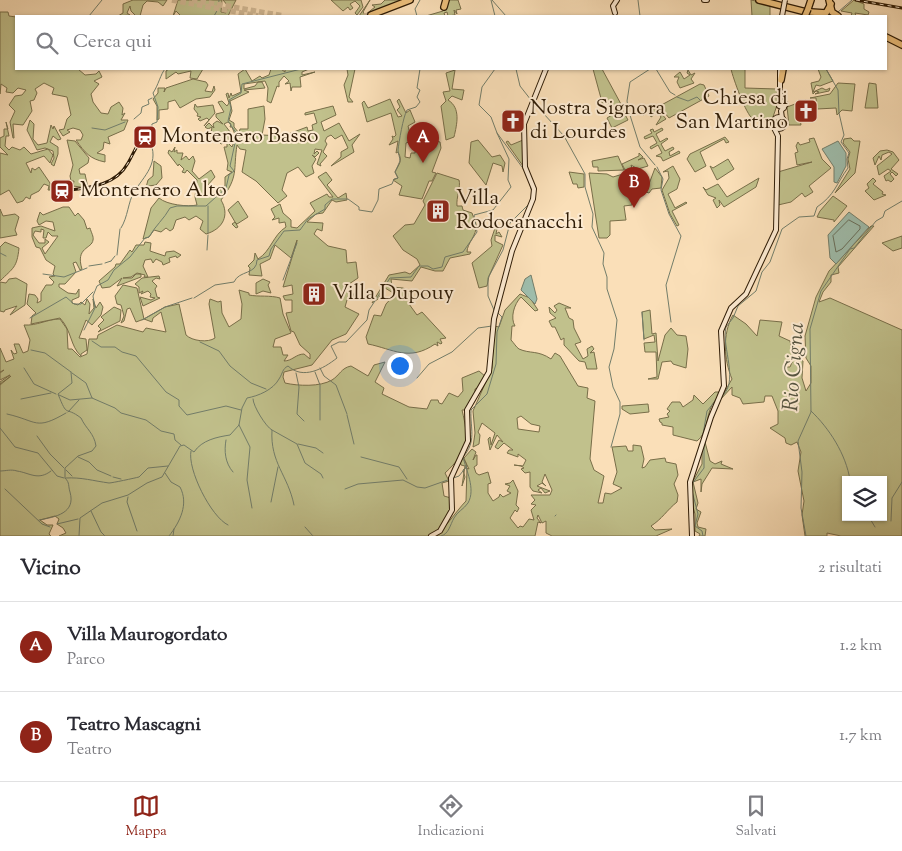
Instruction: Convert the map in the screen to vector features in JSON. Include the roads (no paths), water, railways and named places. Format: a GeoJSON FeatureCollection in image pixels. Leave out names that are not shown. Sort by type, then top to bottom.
{"type":"FeatureCollection","features":[{"type":"Feature","properties":{"kind":"highway"},"geometry":{"type":"LineString","coordinates":[[374,15],[410,0]]}},
{"type":"Feature","properties":{"kind":"highway"},"geometry":{"type":"LineString","coordinates":[[374,15],[410,0]]}},
{"type":"Feature","properties":{"kind":"highway"},"geometry":{"type":"LineString","coordinates":[[759,0],[807,13],[826,12],[830,2]]}},
{"type":"Feature","properties":{"kind":"highway"},"geometry":{"type":"LineString","coordinates":[[807,13],[811,0]]}},
{"type":"Feature","properties":{"kind":"highway"},"geometry":{"type":"LineString","coordinates":[[767,1],[784,9],[833,15],[830,2]]}},
{"type":"Feature","properties":{"kind":"highway"},"geometry":{"type":"LineString","coordinates":[[887,36],[902,44]]}},
{"type":"Feature","properties":{"kind":"main road"},"geometry":{"type":"LineString","coordinates":[[614,15],[614,6],[617,0]]}},
{"type":"Feature","properties":{"kind":"main road"},"geometry":{"type":"LineString","coordinates":[[783,15],[786,0]]}},
{"type":"Feature","properties":{"kind":"main road"},"geometry":{"type":"LineString","coordinates":[[431,536],[443,527],[452,510],[451,479],[468,441],[467,410],[489,372],[492,327],[512,251],[534,198],[534,189],[525,167],[524,124],[546,70]]}},
{"type":"Feature","properties":{"kind":"main road"},"geometry":{"type":"LineString","coordinates":[[780,103],[781,72]]}},
{"type":"Feature","properties":{"kind":"main road"},"geometry":{"type":"LineString","coordinates":[[692,536],[689,486],[724,382],[721,331],[731,308],[743,298],[749,287],[776,227],[778,136],[773,125],[780,103],[781,72]]}},
{"type":"Feature","properties":{"kind":"main road"},"geometry":{"type":"LineString","coordinates":[[778,136],[783,129],[782,118],[786,104],[780,103]]}},
{"type":"Feature","properties":{"kind":"main road"},"geometry":{"type":"LineString","coordinates":[[775,117],[782,118]]}},
{"type":"Feature","properties":{"kind":"main road"},"geometry":{"type":"LineString","coordinates":[[774,128],[783,129]]}},
{"type":"Feature","properties":{"kind":"water"},"geometry":{"type":"Polygon","coordinates":[[[838,141],[846,153],[846,166],[837,183],[834,182],[834,167],[822,149],[838,141]]]}},
{"type":"Feature","properties":{"kind":"water"},"geometry":{"type":"Polygon","coordinates":[[[849,212],[869,227],[836,264],[830,258],[828,235],[849,212]]]}},
{"type":"Feature","properties":{"kind":"water"},"geometry":{"type":"Polygon","coordinates":[[[531,275],[537,299],[535,304],[521,290],[525,279],[531,275]]]}},
{"type":"Feature","properties":{"kind":"waterway"},"geometry":{"type":"LineString","coordinates":[[90,15],[102,0]]}},
{"type":"Feature","properties":{"kind":"waterway"},"geometry":{"type":"LineString","coordinates":[[215,15],[218,9],[219,0]]}},
{"type":"Feature","properties":{"kind":"waterway"},"geometry":{"type":"LineString","coordinates":[[417,15],[415,9],[420,0]]}},
{"type":"Feature","properties":{"kind":"waterway"},"geometry":{"type":"LineString","coordinates":[[491,0],[495,15]]}},
{"type":"Feature","properties":{"kind":"waterway"},"geometry":{"type":"LineString","coordinates":[[492,0],[505,15]]}},
{"type":"Feature","properties":{"kind":"waterway"},"geometry":{"type":"LineString","coordinates":[[638,0],[640,15]]}},
{"type":"Feature","properties":{"kind":"waterway"},"geometry":{"type":"LineString","coordinates":[[838,12],[852,0]]}},
{"type":"Feature","properties":{"kind":"waterway"},"geometry":{"type":"LineString","coordinates":[[151,131],[152,124],[157,122],[158,107],[153,93],[164,70]]}},
{"type":"Feature","properties":{"kind":"waterway"},"geometry":{"type":"LineString","coordinates":[[84,330],[95,308],[93,296],[97,286],[108,280],[114,270],[130,257],[145,238],[149,237],[170,208],[177,206],[206,206],[226,188],[229,175],[234,171],[230,166],[237,134],[228,121],[231,108],[229,100],[241,93],[242,84],[297,70]]}},
{"type":"Feature","properties":{"kind":"waterway"},"geometry":{"type":"LineString","coordinates":[[194,298],[215,285],[234,282],[236,278],[254,268],[257,260],[269,256],[271,249],[284,231],[300,230],[308,219],[325,209],[325,205],[332,199],[348,199],[359,207],[359,210],[372,212],[378,200],[379,189],[392,184],[394,179],[398,178],[395,172],[400,161],[398,150],[401,130],[407,110],[416,107],[420,102],[417,97],[420,90],[417,88],[420,70]]}},
{"type":"Feature","properties":{"kind":"waterway"},"geometry":{"type":"LineString","coordinates":[[494,70],[482,87],[479,105],[491,117],[497,133],[525,171]]}},
{"type":"Feature","properties":{"kind":"waterway"},"geometry":{"type":"LineString","coordinates":[[516,70],[520,86],[531,100]]}},
{"type":"Feature","properties":{"kind":"waterway"},"geometry":{"type":"LineString","coordinates":[[648,70],[630,82],[627,101],[640,147],[655,165]]}},
{"type":"Feature","properties":{"kind":"waterway"},"geometry":{"type":"LineString","coordinates":[[657,70],[670,92],[675,95]]}},
{"type":"Feature","properties":{"kind":"waterway"},"geometry":{"type":"LineString","coordinates":[[720,398],[726,392],[730,374],[725,335],[726,327],[733,318],[738,306],[756,291],[762,272],[770,262],[782,229],[799,217],[814,216],[817,207],[832,194],[848,168],[847,159],[849,153],[841,142],[844,135],[839,113],[838,90],[827,70]]}},
{"type":"Feature","properties":{"kind":"waterway"},"geometry":{"type":"LineString","coordinates":[[677,97],[688,101],[697,97],[700,100]]}},
{"type":"Feature","properties":{"kind":"waterway"},"geometry":{"type":"LineString","coordinates":[[134,119],[141,113],[142,107],[149,104],[148,100],[152,98]]}},
{"type":"Feature","properties":{"kind":"waterway"},"geometry":{"type":"LineString","coordinates":[[533,102],[564,136],[585,174],[585,187],[593,214],[592,227],[604,253],[603,264],[607,277],[607,289],[617,320],[614,349],[609,367],[613,387],[620,402],[620,414],[611,447]]}},
{"type":"Feature","properties":{"kind":"waterway"},"geometry":{"type":"LineString","coordinates":[[92,128],[105,130],[125,122]]}},
{"type":"Feature","properties":{"kind":"waterway"},"geometry":{"type":"LineString","coordinates":[[79,536],[80,518],[102,503],[128,495],[147,483],[162,477],[180,446],[184,445],[194,452],[205,442],[230,435],[239,425],[242,408],[247,398],[260,394],[273,386],[286,367],[288,366],[294,370],[306,373],[326,366],[337,358],[331,346],[339,342],[346,342],[367,320],[369,310],[390,278],[411,277],[419,266],[428,266],[433,269],[442,267],[445,257],[463,252],[477,232],[474,215],[493,210],[511,187],[508,180],[509,159],[497,133]]}},
{"type":"Feature","properties":{"kind":"waterway"},"geometry":{"type":"LineString","coordinates":[[121,228],[132,196],[152,162],[153,155],[149,140]]}},
{"type":"Feature","properties":{"kind":"waterway"},"geometry":{"type":"LineString","coordinates":[[657,167],[663,179],[661,190],[669,214],[681,236],[666,285],[671,322]]}},
{"type":"Feature","properties":{"kind":"waterway"},"geometry":{"type":"LineString","coordinates":[[530,184],[532,193]]}},
{"type":"Feature","properties":{"kind":"waterway","name":"Rio Cigna"},"geometry":{"type":"LineString","coordinates":[[806,536],[801,508],[802,472],[798,441],[811,412],[810,329],[821,291],[850,249],[854,248],[876,221],[883,217],[885,211],[902,201]]}},
{"type":"Feature","properties":{"kind":"waterway"},"geometry":{"type":"LineString","coordinates":[[494,310],[488,296],[488,278],[503,250],[510,223],[529,204]]}},
{"type":"Feature","properties":{"kind":"waterway"},"geometry":{"type":"LineString","coordinates":[[208,206],[208,233]]}},
{"type":"Feature","properties":{"kind":"waterway"},"geometry":{"type":"LineString","coordinates":[[117,255],[120,229]]}},
{"type":"Feature","properties":{"kind":"waterway"},"geometry":{"type":"LineString","coordinates":[[207,250],[208,235]]}},
{"type":"Feature","properties":{"kind":"waterway"},"geometry":{"type":"LineString","coordinates":[[283,280],[297,243]]}},
{"type":"Feature","properties":{"kind":"waterway"},"geometry":{"type":"LineString","coordinates":[[0,253],[6,256]]}},
{"type":"Feature","properties":{"kind":"waterway"},"geometry":{"type":"LineString","coordinates":[[111,261],[115,256]]}},
{"type":"Feature","properties":{"kind":"waterway"},"geometry":{"type":"LineString","coordinates":[[105,263],[111,261]]}},
{"type":"Feature","properties":{"kind":"waterway"},"geometry":{"type":"LineString","coordinates":[[89,266],[102,264]]}},
{"type":"Feature","properties":{"kind":"waterway"},"geometry":{"type":"LineString","coordinates":[[43,274],[64,277],[87,268]]}},
{"type":"Feature","properties":{"kind":"waterway"},"geometry":{"type":"LineString","coordinates":[[30,318],[66,297],[74,304],[81,304],[93,292]]}},
{"type":"Feature","properties":{"kind":"waterway"},"geometry":{"type":"LineString","coordinates":[[142,320],[165,307],[192,298]]}},
{"type":"Feature","properties":{"kind":"waterway"},"geometry":{"type":"LineString","coordinates":[[441,536],[448,531],[455,516],[468,503],[470,498],[471,486],[463,457],[470,446],[472,435],[471,410],[487,394],[496,364],[497,332],[502,317],[497,312]]}},
{"type":"Feature","properties":{"kind":"waterway"},"geometry":{"type":"LineString","coordinates":[[642,312],[644,340]]}},
{"type":"Feature","properties":{"kind":"waterway"},"geometry":{"type":"LineString","coordinates":[[417,378],[429,364],[452,352],[478,328],[492,326]]}},
{"type":"Feature","properties":{"kind":"waterway"},"geometry":{"type":"LineString","coordinates":[[92,341],[101,347],[115,347],[122,352],[136,356],[166,392],[179,400],[179,406],[187,415],[226,406],[241,410]]}},
{"type":"Feature","properties":{"kind":"waterway"},"geometry":{"type":"LineString","coordinates":[[200,342],[219,351],[230,366],[251,383],[266,389]]}},
{"type":"Feature","properties":{"kind":"waterway"},"geometry":{"type":"LineString","coordinates":[[31,350],[45,353],[71,372]]}},
{"type":"Feature","properties":{"kind":"waterway"},"geometry":{"type":"LineString","coordinates":[[24,368],[34,384],[56,394]]}},
{"type":"Feature","properties":{"kind":"waterway"},"geometry":{"type":"LineString","coordinates":[[320,368],[324,376],[336,385],[347,414]]}},
{"type":"Feature","properties":{"kind":"waterway"},"geometry":{"type":"LineString","coordinates":[[39,520],[58,515],[67,509],[71,499],[68,483],[65,478],[65,468],[78,456],[92,451],[96,446],[94,438],[81,418],[65,409],[58,394],[72,383],[71,372]]}},
{"type":"Feature","properties":{"kind":"waterway"},"geometry":{"type":"LineString","coordinates":[[315,372],[320,385],[320,420]]}},
{"type":"Feature","properties":{"kind":"waterway"},"geometry":{"type":"LineString","coordinates":[[72,373],[86,383],[92,398],[115,408],[121,413],[146,420],[161,431],[174,434],[175,440],[181,445]]}},
{"type":"Feature","properties":{"kind":"waterway"},"geometry":{"type":"LineString","coordinates":[[296,373],[299,387],[297,414],[304,421]]}},
{"type":"Feature","properties":{"kind":"waterway"},"geometry":{"type":"LineString","coordinates":[[21,399],[51,393]]}},
{"type":"Feature","properties":{"kind":"waterway"},"geometry":{"type":"LineString","coordinates":[[59,395],[70,400],[92,398]]}},
{"type":"Feature","properties":{"kind":"waterway"},"geometry":{"type":"LineString","coordinates":[[253,399],[260,416],[272,430],[276,460],[288,485],[294,505]]}},
{"type":"Feature","properties":{"kind":"waterway"},"geometry":{"type":"LineString","coordinates":[[702,440],[707,411],[717,399]]}},
{"type":"Feature","properties":{"kind":"waterway"},"geometry":{"type":"LineString","coordinates":[[68,412],[79,400]]}},
{"type":"Feature","properties":{"kind":"waterway"},"geometry":{"type":"LineString","coordinates":[[811,411],[836,442],[845,461],[849,476]]}},
{"type":"Feature","properties":{"kind":"waterway"},"geometry":{"type":"LineString","coordinates":[[7,414],[31,422],[42,423],[66,413]]}},
{"type":"Feature","properties":{"kind":"waterway"},"geometry":{"type":"LineString","coordinates":[[347,415],[354,444]]}},
{"type":"Feature","properties":{"kind":"waterway"},"geometry":{"type":"LineString","coordinates":[[239,425],[250,447],[247,480],[252,508]]}},
{"type":"Feature","properties":{"kind":"waterway"},"geometry":{"type":"LineString","coordinates":[[0,428],[15,447],[38,453],[57,476],[64,478]]}},
{"type":"Feature","properties":{"kind":"waterway"},"geometry":{"type":"LineString","coordinates":[[272,430],[297,444],[305,463],[321,474],[323,478]]}},
{"type":"Feature","properties":{"kind":"waterway"},"geometry":{"type":"LineString","coordinates":[[37,436],[50,454],[64,468]]}},
{"type":"Feature","properties":{"kind":"waterway"},"geometry":{"type":"LineString","coordinates":[[226,440],[226,457],[228,465],[233,472]]}},
{"type":"Feature","properties":{"kind":"waterway"},"geometry":{"type":"LineString","coordinates":[[298,444],[316,448],[323,453]]}},
{"type":"Feature","properties":{"kind":"waterway"},"geometry":{"type":"LineString","coordinates":[[692,484],[704,468],[704,446]]}},
{"type":"Feature","properties":{"kind":"waterway"},"geometry":{"type":"LineString","coordinates":[[191,451],[196,480],[214,513],[228,525]]}},
{"type":"Feature","properties":{"kind":"waterway"},"geometry":{"type":"LineString","coordinates":[[78,457],[89,462],[97,470],[111,476]]}},
{"type":"Feature","properties":{"kind":"waterway"},"geometry":{"type":"LineString","coordinates":[[361,457],[399,467],[407,479]]}},
{"type":"Feature","properties":{"kind":"waterway"},"geometry":{"type":"LineString","coordinates":[[66,478],[111,483],[139,477],[148,468],[168,466]]}},
{"type":"Feature","properties":{"kind":"waterway"},"geometry":{"type":"LineString","coordinates":[[345,489],[358,484],[403,480],[417,487],[425,488],[459,476],[467,466]]}},
{"type":"Feature","properties":{"kind":"waterway"},"geometry":{"type":"LineString","coordinates":[[271,502],[278,467]]}},
{"type":"Feature","properties":{"kind":"waterway"},"geometry":{"type":"LineString","coordinates":[[0,471],[15,470],[34,476],[42,476],[51,471]]}},
{"type":"Feature","properties":{"kind":"waterway"},"geometry":{"type":"LineString","coordinates":[[66,470],[72,476]]}},
{"type":"Feature","properties":{"kind":"waterway"},"geometry":{"type":"LineString","coordinates":[[165,473],[171,482],[180,487],[184,500],[180,519],[169,536]]}},
{"type":"Feature","properties":{"kind":"waterway"},"geometry":{"type":"LineString","coordinates":[[113,477],[121,479]]}},
{"type":"Feature","properties":{"kind":"waterway"},"geometry":{"type":"LineString","coordinates":[[891,521],[892,498],[902,482]]}},
{"type":"Feature","properties":{"kind":"waterway"},"geometry":{"type":"LineString","coordinates":[[5,489],[42,524],[50,527]]}},
{"type":"Feature","properties":{"kind":"waterway"},"geometry":{"type":"LineString","coordinates":[[692,491],[698,514],[695,526],[702,531],[703,536]]}},
{"type":"Feature","properties":{"kind":"waterway"},"geometry":{"type":"LineString","coordinates":[[128,497],[127,502],[137,531]]}},
{"type":"Feature","properties":{"kind":"waterway"},"geometry":{"type":"LineString","coordinates":[[91,511],[101,532],[105,536]]}},
{"type":"Feature","properties":{"kind":"waterway"},"geometry":{"type":"LineString","coordinates":[[57,524],[78,519]]}},
{"type":"Feature","properties":{"kind":"waterway"},"geometry":{"type":"LineString","coordinates":[[871,521],[875,527]]}},
{"type":"Feature","properties":{"kind":"waterway"},"geometry":{"type":"LineString","coordinates":[[305,527],[313,536]]}},
{"type":"Feature","properties":{"kind":"waterway"},"geometry":{"type":"LineString","coordinates":[[173,536],[174,529]]}},
{"type":"Feature","properties":{"kind":"tunnel"},"geometry":{"type":"LineString","coordinates":[[172,0],[253,15]]}},
{"type":"Feature","properties":{"kind":"tunnel"},"geometry":{"type":"LineString","coordinates":[[192,0],[278,15]]}},
{"type":"Feature","properties":{"kind":"railway"},"geometry":{"type":"LineString","coordinates":[[856,0],[902,8]]}},
{"type":"Feature","properties":{"kind":"railway"},"geometry":{"type":"LineString","coordinates":[[62,191],[99,185],[116,177],[145,137]]}},
{"type":"Feature","properties":{"kind":"place","name":"Chiesa di San Martino"},"geometry":{"type":"Point","coordinates":[806,111]}},
{"type":"Feature","properties":{"kind":"place","name":"Nostra Signora di Lourdes"},"geometry":{"type":"Point","coordinates":[513,121]}},
{"type":"Feature","properties":{"kind":"place","name":"Montenero Basso"},"geometry":{"type":"Point","coordinates":[145,137]}},
{"type":"Feature","properties":{"kind":"place","name":"Villa Maurogordato"},"geometry":{"type":"Point","coordinates":[423,163]}},
{"type":"Feature","properties":{"kind":"place","name":"Montenero Alto"},"geometry":{"type":"Point","coordinates":[62,191]}},
{"type":"Feature","properties":{"kind":"place","name":"Teatro Mascagni"},"geometry":{"type":"Point","coordinates":[634,208]}},
{"type":"Feature","properties":{"kind":"place","name":"Villa Rodocanacchi"},"geometry":{"type":"Point","coordinates":[438,211]}},
{"type":"Feature","properties":{"kind":"place","name":"Villa Dupouy"},"geometry":{"type":"Point","coordinates":[314,294]}}]}
